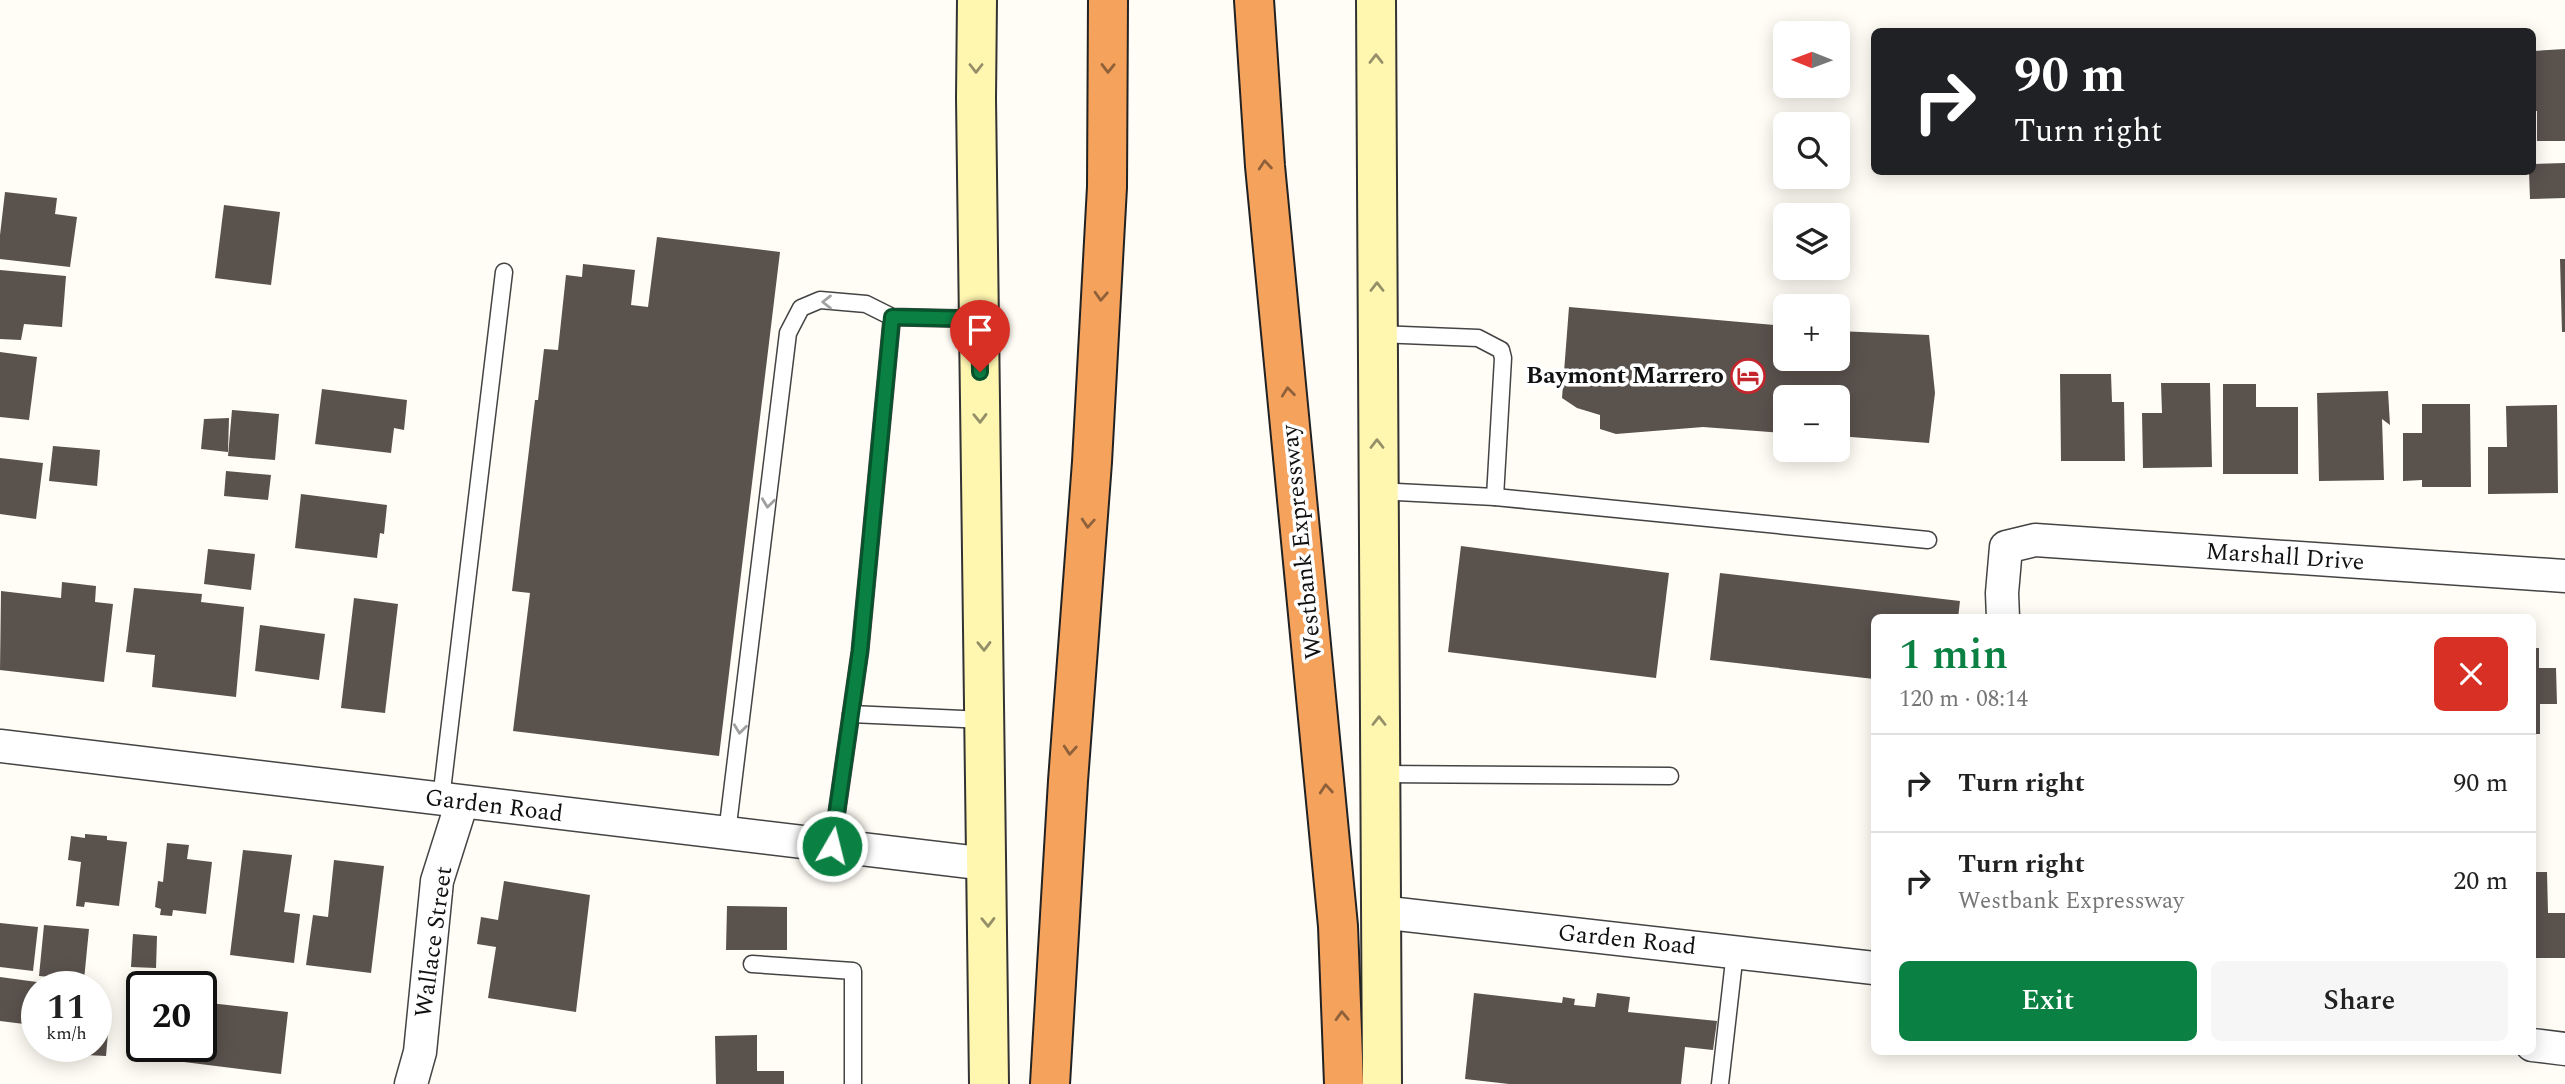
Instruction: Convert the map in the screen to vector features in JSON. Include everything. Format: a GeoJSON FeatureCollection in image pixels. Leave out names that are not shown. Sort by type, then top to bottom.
{"type":"FeatureCollection","features":[{"type":"Feature","properties":{"kind":"highway"},"geometry":{"type":"LineString","coordinates":[[1049,1084],[1068,780],[1093,462],[1107,187],[1108,0]]}},
{"type":"Feature","properties":{"kind":"highway","name":"Westbank Expressway"},"geometry":{"type":"LineString","coordinates":[[1254,0],[1265,166],[1338,926],[1344,1084]]}},
{"type":"Feature","properties":{"kind":"main road"},"geometry":{"type":"LineString","coordinates":[[977,0],[989,1084]]}},
{"type":"Feature","properties":{"kind":"main road"},"geometry":{"type":"LineString","coordinates":[[1376,0],[1382,1084]]}},
{"type":"Feature","properties":{"kind":"street","name":"Marshall Drive"},"geometry":{"type":"LineString","coordinates":[[2003,614],[2006,547],[2035,540],[2565,576]]}},
{"type":"Feature","properties":{"kind":"street","name":"Garden Road"},"geometry":{"type":"LineString","coordinates":[[0,746],[987,864]]}},
{"type":"Feature","properties":{"kind":"street","name":"Wallace Street"},"geometry":{"type":"LineString","coordinates":[[411,1084],[420,1052],[438,881],[452,801]]}},
{"type":"Feature","properties":{"kind":"street","name":"Garden Road"},"geometry":{"type":"LineString","coordinates":[[1380,912],[1871,968]]}},
{"type":"Feature","properties":{"kind":"street"},"geometry":{"type":"LineString","coordinates":[[2536,1045],[2565,1049]]}},
{"type":"Feature","properties":{"kind":"lane"},"geometry":{"type":"LineString","coordinates":[[452,801],[504,272]]}},
{"type":"Feature","properties":{"kind":"lane"},"geometry":{"type":"LineString","coordinates":[[727,833],[789,333],[801,308],[820,300],[866,304],[892,317],[979,319]]}},
{"type":"Feature","properties":{"kind":"lane"},"geometry":{"type":"LineString","coordinates":[[832,846],[860,651],[892,317]]}},
{"type":"Feature","properties":{"kind":"lane"},"geometry":{"type":"LineString","coordinates":[[1377,334],[1478,338],[1501,350],[1503,358],[1495,497]]}},
{"type":"Feature","properties":{"kind":"lane"},"geometry":{"type":"LineString","coordinates":[[1377,491],[1495,497],[1928,540]]}},
{"type":"Feature","properties":{"kind":"lane"},"geometry":{"type":"LineString","coordinates":[[851,714],[985,720]]}},
{"type":"Feature","properties":{"kind":"lane"},"geometry":{"type":"LineString","coordinates":[[1379,775],[1670,776]]}},
{"type":"Feature","properties":{"kind":"lane"},"geometry":{"type":"LineString","coordinates":[[1720,1084],[1735,952]]}},
{"type":"Feature","properties":{"kind":"lane"},"geometry":{"type":"LineString","coordinates":[[752,964],[853,971],[853,1084]]}},
{"type":"Feature","properties":{"kind":"building"},"geometry":{"type":"Polygon","coordinates":[[[2565,49],[2565,141],[2537,141],[2536,51],[2565,49]]]}},
{"type":"Feature","properties":{"kind":"building"},"geometry":{"type":"Polygon","coordinates":[[[2565,163],[2565,198],[2530,199],[2529,175],[2536,175],[2536,164],[2565,163]]]}},
{"type":"Feature","properties":{"kind":"building"},"geometry":{"type":"Polygon","coordinates":[[[5,192],[57,198],[55,214],[77,217],[70,267],[0,259],[5,192]]]}},
{"type":"Feature","properties":{"kind":"building"},"geometry":{"type":"Polygon","coordinates":[[[224,205],[280,212],[271,285],[215,278],[224,205]]]}},
{"type":"Feature","properties":{"kind":"building"},"geometry":{"type":"Polygon","coordinates":[[[657,237],[780,252],[719,756],[513,731],[530,593],[512,591],[535,400],[538,400],[544,349],[558,350],[566,275],[582,277],[583,264],[635,270],[631,305],[648,307],[657,237]]]}},
{"type":"Feature","properties":{"kind":"building"},"geometry":{"type":"Polygon","coordinates":[[[2560,259],[2565,259],[2565,332],[2562,332],[2560,259]]]}},
{"type":"Feature","properties":{"kind":"building"},"geometry":{"type":"Polygon","coordinates":[[[0,270],[66,276],[62,327],[24,324],[21,340],[0,339],[0,270]]]}},
{"type":"Feature","properties":{"kind":"building","name":"Baymont Marrero"},"geometry":{"type":"Polygon","coordinates":[[[1569,307],[1773,325],[1773,371],[1850,371],[1850,332],[1929,335],[1935,393],[1929,443],[1850,437],[1850,385],[1773,385],[1773,432],[1703,427],[1616,434],[1600,429],[1600,415],[1577,408],[1562,398],[1569,307]]]}},
{"type":"Feature","properties":{"kind":"building"},"geometry":{"type":"Polygon","coordinates":[[[0,352],[37,357],[29,420],[0,417],[0,352]]]}},
{"type":"Feature","properties":{"kind":"building"},"geometry":{"type":"Polygon","coordinates":[[[2060,374],[2111,374],[2112,402],[2124,402],[2125,461],[2061,461],[2060,374]]]}},
{"type":"Feature","properties":{"kind":"building"},"geometry":{"type":"Polygon","coordinates":[[[2161,383],[2210,383],[2212,467],[2143,468],[2142,413],[2162,413],[2161,383]]]}},
{"type":"Feature","properties":{"kind":"building"},"geometry":{"type":"Polygon","coordinates":[[[2223,384],[2256,384],[2256,407],[2298,407],[2298,474],[2223,474],[2223,384]]]}},
{"type":"Feature","properties":{"kind":"building"},"geometry":{"type":"Polygon","coordinates":[[[322,389],[407,400],[404,430],[394,428],[391,453],[315,444],[322,389]]]}},
{"type":"Feature","properties":{"kind":"building"},"geometry":{"type":"Polygon","coordinates":[[[2388,391],[2390,425],[2382,419],[2384,480],[2319,481],[2317,393],[2388,391]]]}},
{"type":"Feature","properties":{"kind":"building"},"geometry":{"type":"Polygon","coordinates":[[[2422,404],[2470,404],[2471,487],[2422,487],[2422,480],[2403,481],[2403,433],[2422,433],[2422,404]]]}},
{"type":"Feature","properties":{"kind":"building"},"geometry":{"type":"Polygon","coordinates":[[[2557,405],[2558,493],[2488,494],[2488,447],[2507,447],[2506,406],[2557,405]]]}},
{"type":"Feature","properties":{"kind":"building"},"geometry":{"type":"Polygon","coordinates":[[[232,410],[279,414],[275,460],[228,456],[232,410]]]}},
{"type":"Feature","properties":{"kind":"building"},"geometry":{"type":"Polygon","coordinates":[[[229,418],[228,452],[201,449],[204,419],[229,418]]]}},
{"type":"Feature","properties":{"kind":"building"},"geometry":{"type":"Polygon","coordinates":[[[53,446],[100,450],[97,486],[49,481],[53,446]]]}},
{"type":"Feature","properties":{"kind":"building"},"geometry":{"type":"Polygon","coordinates":[[[0,458],[43,463],[36,519],[0,514],[0,458]]]}},
{"type":"Feature","properties":{"kind":"building"},"geometry":{"type":"Polygon","coordinates":[[[226,471],[271,475],[268,500],[224,496],[226,471]]]}},
{"type":"Feature","properties":{"kind":"building"},"geometry":{"type":"Polygon","coordinates":[[[301,494],[387,505],[384,534],[380,533],[377,558],[295,548],[301,494]]]}},
{"type":"Feature","properties":{"kind":"building"},"geometry":{"type":"Polygon","coordinates":[[[1461,546],[1669,573],[1656,678],[1448,652],[1461,546]]]}},
{"type":"Feature","properties":{"kind":"building"},"geometry":{"type":"Polygon","coordinates":[[[208,549],[255,554],[251,590],[204,584],[208,549]]]}},
{"type":"Feature","properties":{"kind":"building"},"geometry":{"type":"Polygon","coordinates":[[[1720,573],[1960,601],[1958,614],[1871,614],[1871,679],[1710,660],[1720,573]]]}},
{"type":"Feature","properties":{"kind":"building"},"geometry":{"type":"Polygon","coordinates":[[[62,582],[96,586],[95,602],[113,604],[104,682],[0,670],[1,591],[61,598],[62,582]]]}},
{"type":"Feature","properties":{"kind":"building"},"geometry":{"type":"Polygon","coordinates":[[[134,588],[202,594],[201,602],[244,607],[236,697],[152,687],[155,655],[126,652],[134,588]]]}},
{"type":"Feature","properties":{"kind":"building"},"geometry":{"type":"Polygon","coordinates":[[[354,598],[398,604],[385,713],[341,708],[354,598]]]}},
{"type":"Feature","properties":{"kind":"building"},"geometry":{"type":"Polygon","coordinates":[[[260,625],[325,634],[319,680],[255,671],[260,625]]]}},
{"type":"Feature","properties":{"kind":"building"},"geometry":{"type":"Polygon","coordinates":[[[2536,648],[2539,648],[2539,668],[2556,668],[2557,704],[2540,704],[2540,734],[2536,734],[2536,648]]]}},
{"type":"Feature","properties":{"kind":"building"},"geometry":{"type":"Polygon","coordinates":[[[85,834],[107,836],[107,840],[127,842],[119,906],[85,902],[84,907],[76,906],[81,862],[68,860],[71,836],[85,838],[85,834]]]}},
{"type":"Feature","properties":{"kind":"building"},"geometry":{"type":"Polygon","coordinates":[[[167,843],[189,845],[187,859],[212,862],[206,914],[173,910],[172,916],[160,915],[161,909],[155,907],[158,881],[163,882],[167,843]]]}},
{"type":"Feature","properties":{"kind":"building"},"geometry":{"type":"Polygon","coordinates":[[[243,850],[292,855],[284,912],[300,914],[294,963],[230,955],[243,850]]]}},
{"type":"Feature","properties":{"kind":"building"},"geometry":{"type":"Polygon","coordinates":[[[334,860],[384,866],[371,973],[306,965],[313,915],[328,917],[334,860]]]}},
{"type":"Feature","properties":{"kind":"building"},"geometry":{"type":"Polygon","coordinates":[[[2536,872],[2547,872],[2548,913],[2565,913],[2565,958],[2536,958],[2536,872]]]}},
{"type":"Feature","properties":{"kind":"building"},"geometry":{"type":"Polygon","coordinates":[[[504,881],[590,895],[576,1012],[488,998],[496,947],[477,944],[481,917],[498,920],[504,881]]]}},
{"type":"Feature","properties":{"kind":"building"},"geometry":{"type":"Polygon","coordinates":[[[727,906],[787,907],[787,950],[726,950],[727,906]]]}},
{"type":"Feature","properties":{"kind":"building"},"geometry":{"type":"Polygon","coordinates":[[[0,923],[38,927],[33,971],[0,967],[0,923]]]}},
{"type":"Feature","properties":{"kind":"building"},"geometry":{"type":"Polygon","coordinates":[[[44,925],[89,929],[85,971],[39,971],[44,925]]]}},
{"type":"Feature","properties":{"kind":"building"},"geometry":{"type":"Polygon","coordinates":[[[133,934],[157,936],[156,968],[131,967],[133,934]]]}},
{"type":"Feature","properties":{"kind":"building"},"geometry":{"type":"Polygon","coordinates":[[[0,977],[21,980],[21,1024],[0,1021],[0,977]]]}},
{"type":"Feature","properties":{"kind":"building"},"geometry":{"type":"Polygon","coordinates":[[[1474,993],[1562,1003],[1563,997],[1575,999],[1574,1005],[1595,1007],[1597,993],[1630,997],[1628,1012],[1717,1021],[1713,1050],[1685,1047],[1681,1084],[1509,1084],[1465,1079],[1474,993]]]}},
{"type":"Feature","properties":{"kind":"building"},"geometry":{"type":"Polygon","coordinates":[[[217,1004],[288,1012],[281,1074],[184,1062],[217,1062],[217,1004]]]}},
{"type":"Feature","properties":{"kind":"building"},"geometry":{"type":"Polygon","coordinates":[[[757,1035],[757,1071],[784,1071],[784,1084],[716,1084],[715,1036],[757,1035]]]}},
{"type":"Feature","properties":{"kind":"place","name":"Baymont Marrero"},"geometry":{"type":"Point","coordinates":[1748,376]}},
{"type":"Feature","properties":{"kind":"route"},"geometry":{"type":"LineString","coordinates":[[832,846],[860,651],[892,317],[979,319],[980,372]]}}]}
